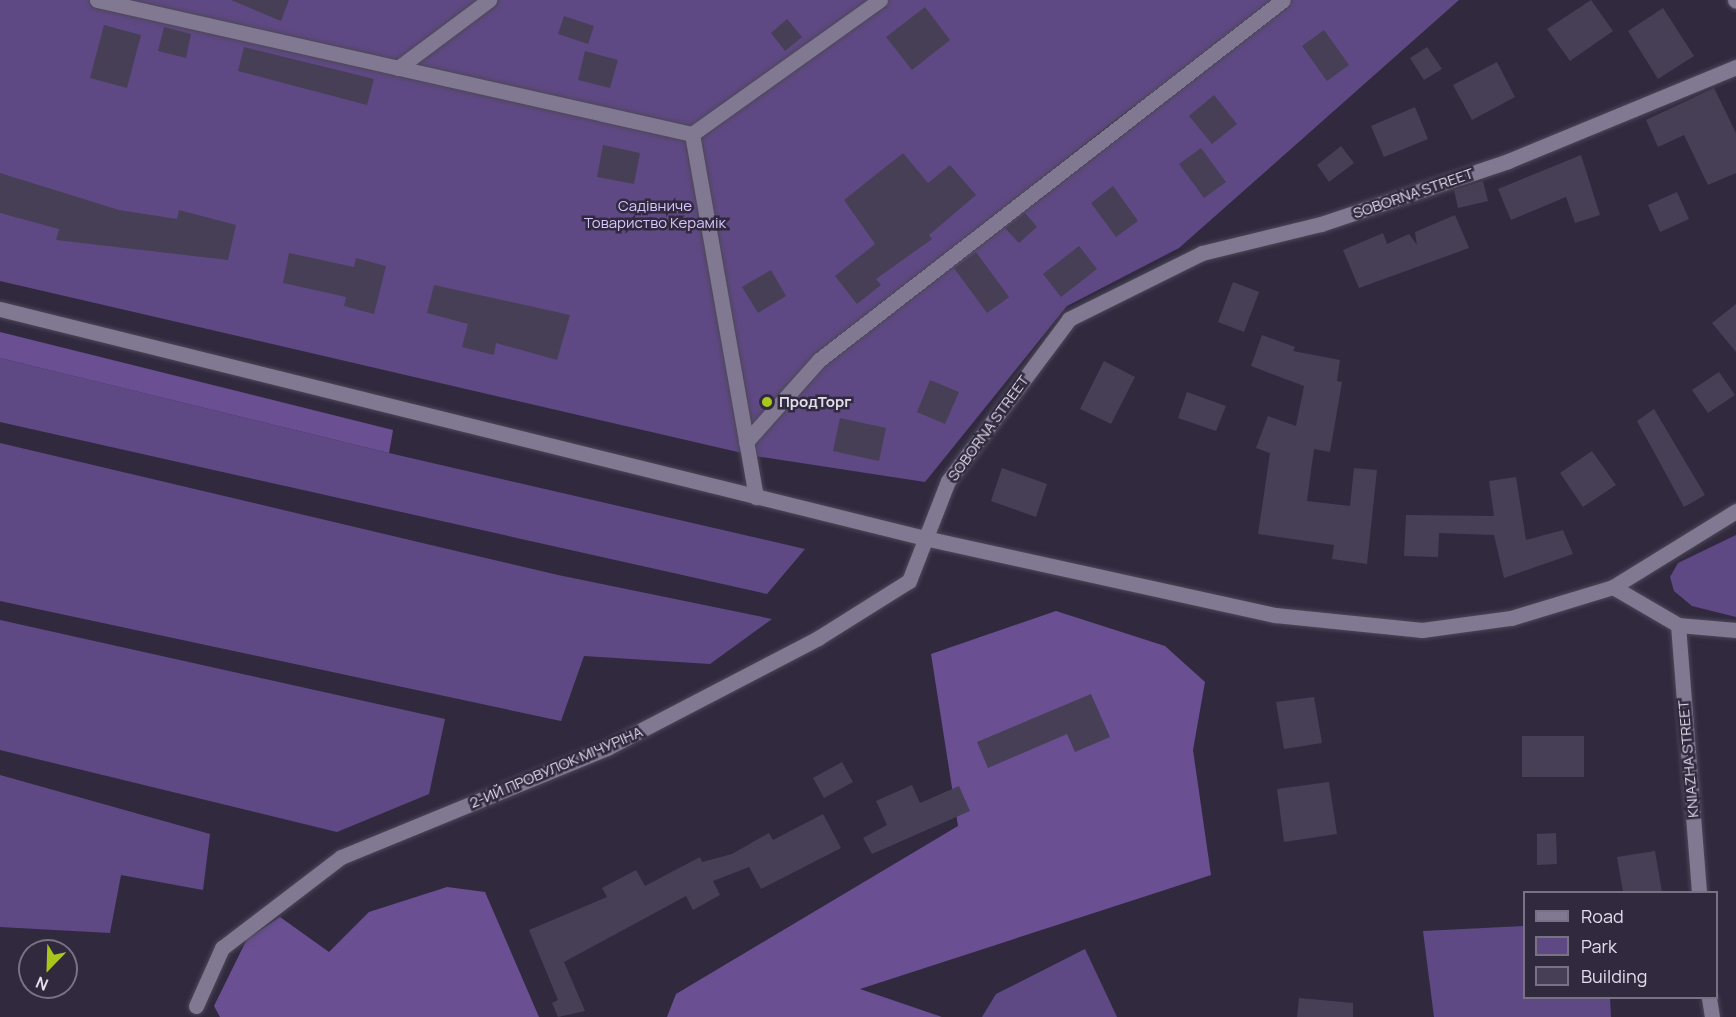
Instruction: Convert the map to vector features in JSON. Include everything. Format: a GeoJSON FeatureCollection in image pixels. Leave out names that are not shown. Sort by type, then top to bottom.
{"type":"FeatureCollection","features":[{"type":"Feature","properties":{"kind":"street"},"geometry":{"type":"LineString","coordinates":[[97,0],[692,134],[880,0]]}},
{"type":"Feature","properties":{"kind":"street"},"geometry":{"type":"LineString","coordinates":[[398,68],[489,0]]}},
{"type":"Feature","properties":{"kind":"street"},"geometry":{"type":"LineString","coordinates":[[746,442],[819,360],[1283,0]]}},
{"type":"Feature","properties":{"kind":"street","name":"SOBORNA STREET"},"geometry":{"type":"LineString","coordinates":[[929,539],[948,481],[1069,319],[1202,253],[1321,224],[1508,161],[1736,67]]}},
{"type":"Feature","properties":{"kind":"street"},"geometry":{"type":"LineString","coordinates":[[692,134],[756,497]]}},
{"type":"Feature","properties":{"kind":"street"},"geometry":{"type":"LineString","coordinates":[[0,309],[929,539],[1275,615],[1422,630],[1511,618],[1613,587],[1736,511]]}},
{"type":"Feature","properties":{"kind":"street","name":"2-ИЙ ПРОВУЛОК МІЧУРІНА"},"geometry":{"type":"LineString","coordinates":[[196,1006],[222,948],[341,857],[607,748],[818,638],[909,581],[929,539]]}},
{"type":"Feature","properties":{"kind":"street"},"geometry":{"type":"LineString","coordinates":[[1613,587],[1678,625],[1736,630]]}},
{"type":"Feature","properties":{"kind":"street","name":"KNIAZHA STREET"},"geometry":{"type":"LineString","coordinates":[[1678,625],[1699,891]]}},
{"type":"Feature","properties":{"kind":"street"},"geometry":{"type":"LineString","coordinates":[[1709,999],[1712,1017]]}},
{"type":"Feature","properties":{"kind":"green space","name":"Садівниче Товариство Керамік"},"geometry":{"type":"Polygon","coordinates":[[[0,0],[1459,0],[1179,248],[1067,306],[925,482],[755,456],[0,281],[0,0]],[[1211,50],[1122,115],[1035,183],[1211,50]]]}},
{"type":"Feature","properties":{"kind":"green space"},"geometry":{"type":"Polygon","coordinates":[[[0,358],[389,453],[805,549],[767,594],[0,422],[0,358]]]}},
{"type":"Feature","properties":{"kind":"green space"},"geometry":{"type":"Polygon","coordinates":[[[0,443],[558,575],[772,619],[710,664],[584,656],[561,721],[0,601],[0,443]]]}},
{"type":"Feature","properties":{"kind":"green space"},"geometry":{"type":"Polygon","coordinates":[[[1736,535],[1736,617],[1692,606],[1674,591],[1670,577],[1678,563],[1736,535]]]}},
{"type":"Feature","properties":{"kind":"green space"},"geometry":{"type":"Polygon","coordinates":[[[0,620],[445,719],[429,794],[337,832],[0,750],[0,620]]]}},
{"type":"Feature","properties":{"kind":"green space"},"geometry":{"type":"Polygon","coordinates":[[[0,775],[210,834],[203,890],[121,875],[110,933],[0,927],[0,775]]]}},
{"type":"Feature","properties":{"kind":"green space"},"geometry":{"type":"Polygon","coordinates":[[[1523,926],[1523,999],[1610,999],[1611,1017],[1434,1017],[1423,931],[1523,926]]]}},
{"type":"Feature","properties":{"kind":"green space"},"geometry":{"type":"Polygon","coordinates":[[[1085,949],[1117,1017],[982,1017],[996,994],[1085,949]]]}},
{"type":"Feature","properties":{"kind":"shaded area"},"geometry":{"type":"Polygon","coordinates":[[[0,332],[393,430],[389,453],[0,358],[0,332]]]}},
{"type":"Feature","properties":{"kind":"shaded area"},"geometry":{"type":"Polygon","coordinates":[[[1056,611],[1165,646],[1205,682],[1193,750],[1211,875],[860,989],[942,1017],[667,1017],[676,994],[958,826],[931,654],[1056,611]]]}},
{"type":"Feature","properties":{"kind":"shaded area"},"geometry":{"type":"Polygon","coordinates":[[[447,887],[485,892],[539,1017],[220,1017],[214,1006],[247,939],[280,917],[329,952],[369,912],[447,887]]]}},
{"type":"Feature","properties":{"kind":"building"},"geometry":{"type":"Polygon","coordinates":[[[231,0],[289,0],[281,21],[231,0]]]}},
{"type":"Feature","properties":{"kind":"building"},"geometry":{"type":"Polygon","coordinates":[[[1591,0],[1613,31],[1570,61],[1547,29],[1591,0]]]}},
{"type":"Feature","properties":{"kind":"building"},"geometry":{"type":"Polygon","coordinates":[[[925,7],[950,40],[912,70],[886,37],[925,7]]]}},
{"type":"Feature","properties":{"kind":"building"},"geometry":{"type":"Polygon","coordinates":[[[1663,8],[1694,56],[1658,79],[1628,31],[1663,8]]]}},
{"type":"Feature","properties":{"kind":"building"},"geometry":{"type":"Polygon","coordinates":[[[564,16],[594,26],[588,44],[558,34],[564,16]]]}},
{"type":"Feature","properties":{"kind":"building"},"geometry":{"type":"Polygon","coordinates":[[[787,19],[802,37],[785,51],[771,33],[787,19]]]}},
{"type":"Feature","properties":{"kind":"building"},"geometry":{"type":"Polygon","coordinates":[[[104,25],[141,35],[127,88],[90,78],[104,25]]]}},
{"type":"Feature","properties":{"kind":"building"},"geometry":{"type":"Polygon","coordinates":[[[164,27],[191,34],[186,58],[158,51],[164,27]]]}},
{"type":"Feature","properties":{"kind":"building"},"geometry":{"type":"Polygon","coordinates":[[[1324,30],[1349,65],[1327,81],[1302,46],[1324,30]]]}},
{"type":"Feature","properties":{"kind":"building"},"geometry":{"type":"Polygon","coordinates":[[[244,47],[374,79],[367,105],[238,71],[244,47]]]}},
{"type":"Feature","properties":{"kind":"building"},"geometry":{"type":"Polygon","coordinates":[[[1427,47],[1442,69],[1424,80],[1410,58],[1427,47]]]}},
{"type":"Feature","properties":{"kind":"building"},"geometry":{"type":"Polygon","coordinates":[[[585,51],[618,60],[610,88],[578,80],[585,51]]]}},
{"type":"Feature","properties":{"kind":"building"},"geometry":{"type":"Polygon","coordinates":[[[1497,62],[1515,97],[1472,120],[1453,85],[1497,62]]]}},
{"type":"Feature","properties":{"kind":"building"},"geometry":{"type":"Polygon","coordinates":[[[1714,88],[1736,133],[1736,173],[1708,185],[1684,135],[1658,147],[1646,120],[1714,88]]]}},
{"type":"Feature","properties":{"kind":"building"},"geometry":{"type":"Polygon","coordinates":[[[1214,95],[1237,124],[1212,144],[1189,116],[1214,95]]]}},
{"type":"Feature","properties":{"kind":"building"},"geometry":{"type":"Polygon","coordinates":[[[1415,107],[1428,139],[1384,157],[1371,126],[1415,107]]]}},
{"type":"Feature","properties":{"kind":"building"},"geometry":{"type":"Polygon","coordinates":[[[603,145],[640,153],[634,184],[597,177],[603,145]]]}},
{"type":"Feature","properties":{"kind":"building"},"geometry":{"type":"Polygon","coordinates":[[[1341,146],[1354,163],[1329,182],[1317,165],[1341,146]]]}},
{"type":"Feature","properties":{"kind":"building"},"geometry":{"type":"Polygon","coordinates":[[[1201,148],[1226,182],[1204,198],[1179,164],[1201,148]]]}},
{"type":"Feature","properties":{"kind":"building"},"geometry":{"type":"Polygon","coordinates":[[[903,153],[928,183],[950,165],[976,195],[929,235],[932,239],[876,279],[881,285],[857,304],[835,276],[875,244],[844,200],[903,153]]]}},
{"type":"Feature","properties":{"kind":"building"},"geometry":{"type":"Polygon","coordinates":[[[1581,155],[1600,215],[1575,223],[1566,197],[1511,220],[1498,189],[1581,155]]]}},
{"type":"Feature","properties":{"kind":"building"},"geometry":{"type":"Polygon","coordinates":[[[0,173],[119,210],[177,219],[179,210],[236,225],[228,260],[56,240],[59,229],[0,213],[0,173]]]}},
{"type":"Feature","properties":{"kind":"building"},"geometry":{"type":"Polygon","coordinates":[[[1483,181],[1488,201],[1458,208],[1454,190],[1483,181]]]}},
{"type":"Feature","properties":{"kind":"building"},"geometry":{"type":"Polygon","coordinates":[[[1113,186],[1138,221],[1116,237],[1091,203],[1113,186]]]}},
{"type":"Feature","properties":{"kind":"building"},"geometry":{"type":"Polygon","coordinates":[[[1677,192],[1689,219],[1660,232],[1648,205],[1677,192]]]}},
{"type":"Feature","properties":{"kind":"building"},"geometry":{"type":"Polygon","coordinates":[[[1025,213],[1037,227],[1019,243],[1005,228],[1025,213]]]}},
{"type":"Feature","properties":{"kind":"building"},"geometry":{"type":"Polygon","coordinates":[[[1455,215],[1469,248],[1359,288],[1343,250],[1383,233],[1387,244],[1409,234],[1417,245],[1415,232],[1455,215]]]}},
{"type":"Feature","properties":{"kind":"building"},"geometry":{"type":"Polygon","coordinates":[[[1079,246],[1097,269],[1061,297],[1043,274],[1079,246]]]}},
{"type":"Feature","properties":{"kind":"building"},"geometry":{"type":"Polygon","coordinates":[[[976,252],[1009,297],[987,313],[954,268],[976,252]]]}},
{"type":"Feature","properties":{"kind":"building"},"geometry":{"type":"Polygon","coordinates":[[[289,253],[354,267],[356,258],[386,266],[374,314],[344,306],[346,297],[283,283],[289,253]]]}},
{"type":"Feature","properties":{"kind":"building"},"geometry":{"type":"Polygon","coordinates":[[[771,270],[786,296],[758,313],[742,287],[771,270]]]}},
{"type":"Feature","properties":{"kind":"building"},"geometry":{"type":"Polygon","coordinates":[[[1233,282],[1259,292],[1244,332],[1218,322],[1233,282]]]}},
{"type":"Feature","properties":{"kind":"building"},"geometry":{"type":"Polygon","coordinates":[[[434,285],[570,315],[557,360],[496,343],[494,355],[462,347],[468,324],[427,313],[434,285]]]}},
{"type":"Feature","properties":{"kind":"building"},"geometry":{"type":"Polygon","coordinates":[[[1736,304],[1736,352],[1712,323],[1736,304]]]}},
{"type":"Feature","properties":{"kind":"building"},"geometry":{"type":"Polygon","coordinates":[[[1262,335],[1295,347],[1293,351],[1340,360],[1337,381],[1342,382],[1330,452],[1314,449],[1307,501],[1350,506],[1354,468],[1377,470],[1367,564],[1332,559],[1334,545],[1258,534],[1270,453],[1256,448],[1268,416],[1296,426],[1304,386],[1251,366],[1262,335]]]}},
{"type":"Feature","properties":{"kind":"building"},"geometry":{"type":"Polygon","coordinates":[[[1104,361],[1135,377],[1111,424],[1080,409],[1104,361]]]}},
{"type":"Feature","properties":{"kind":"building"},"geometry":{"type":"Polygon","coordinates":[[[1719,372],[1735,395],[1708,413],[1692,390],[1719,372]]]}},
{"type":"Feature","properties":{"kind":"building"},"geometry":{"type":"Polygon","coordinates":[[[930,380],[959,392],[945,424],[917,412],[930,380]]]}},
{"type":"Feature","properties":{"kind":"building"},"geometry":{"type":"Polygon","coordinates":[[[1187,392],[1226,406],[1216,431],[1178,418],[1187,392]]]}},
{"type":"Feature","properties":{"kind":"building"},"geometry":{"type":"Polygon","coordinates":[[[1654,409],[1705,495],[1684,507],[1637,421],[1654,409]]]}},
{"type":"Feature","properties":{"kind":"building"},"geometry":{"type":"Polygon","coordinates":[[[840,418],[886,428],[879,461],[833,451],[840,418]]]}},
{"type":"Feature","properties":{"kind":"building"},"geometry":{"type":"Polygon","coordinates":[[[1592,451],[1616,485],[1583,507],[1560,473],[1592,451]]]}},
{"type":"Feature","properties":{"kind":"building"},"geometry":{"type":"Polygon","coordinates":[[[1002,468],[1047,484],[1036,517],[991,501],[1002,468]]]}},
{"type":"Feature","properties":{"kind":"building"},"geometry":{"type":"Polygon","coordinates":[[[1516,477],[1526,540],[1563,530],[1573,554],[1504,578],[1494,535],[1439,533],[1438,557],[1404,556],[1406,515],[1494,516],[1489,481],[1516,477]]]}},
{"type":"Feature","properties":{"kind":"building"},"geometry":{"type":"Polygon","coordinates":[[[1091,694],[1110,737],[1075,752],[1067,734],[988,768],[977,742],[1091,694]]]}},
{"type":"Feature","properties":{"kind":"building"},"geometry":{"type":"Polygon","coordinates":[[[1314,697],[1322,743],[1284,749],[1276,702],[1314,697]]]}},
{"type":"Feature","properties":{"kind":"building"},"geometry":{"type":"Polygon","coordinates":[[[1522,736],[1584,736],[1584,777],[1522,777],[1522,736]]]}},
{"type":"Feature","properties":{"kind":"building"},"geometry":{"type":"Polygon","coordinates":[[[842,762],[853,782],[824,798],[813,778],[842,762]]]}},
{"type":"Feature","properties":{"kind":"building"},"geometry":{"type":"Polygon","coordinates":[[[1329,782],[1337,834],[1284,842],[1277,789],[1329,782]]]}},
{"type":"Feature","properties":{"kind":"building"},"geometry":{"type":"Polygon","coordinates":[[[912,785],[920,803],[959,786],[970,811],[872,854],[863,838],[887,825],[876,801],[912,785]]]}},
{"type":"Feature","properties":{"kind":"building"},"geometry":{"type":"Polygon","coordinates":[[[823,814],[841,848],[761,889],[749,867],[713,881],[720,895],[693,910],[686,896],[564,962],[585,1011],[558,1017],[552,1003],[558,1000],[529,930],[607,897],[602,888],[636,870],[645,886],[700,857],[702,862],[732,854],[769,833],[773,840],[823,814]]]}},
{"type":"Feature","properties":{"kind":"building"},"geometry":{"type":"Polygon","coordinates":[[[1556,833],[1557,864],[1537,865],[1537,834],[1556,833]]]}},
{"type":"Feature","properties":{"kind":"building"},"geometry":{"type":"Polygon","coordinates":[[[1655,851],[1662,891],[1623,891],[1617,857],[1655,851]]]}},
{"type":"Feature","properties":{"kind":"building"},"geometry":{"type":"Polygon","coordinates":[[[1299,998],[1353,1003],[1353,1017],[1297,1017],[1299,998]]]}},
{"type":"Feature","properties":{"kind":"place","name":"ПродТорг"},"geometry":{"type":"Point","coordinates":[767,402]}}]}
